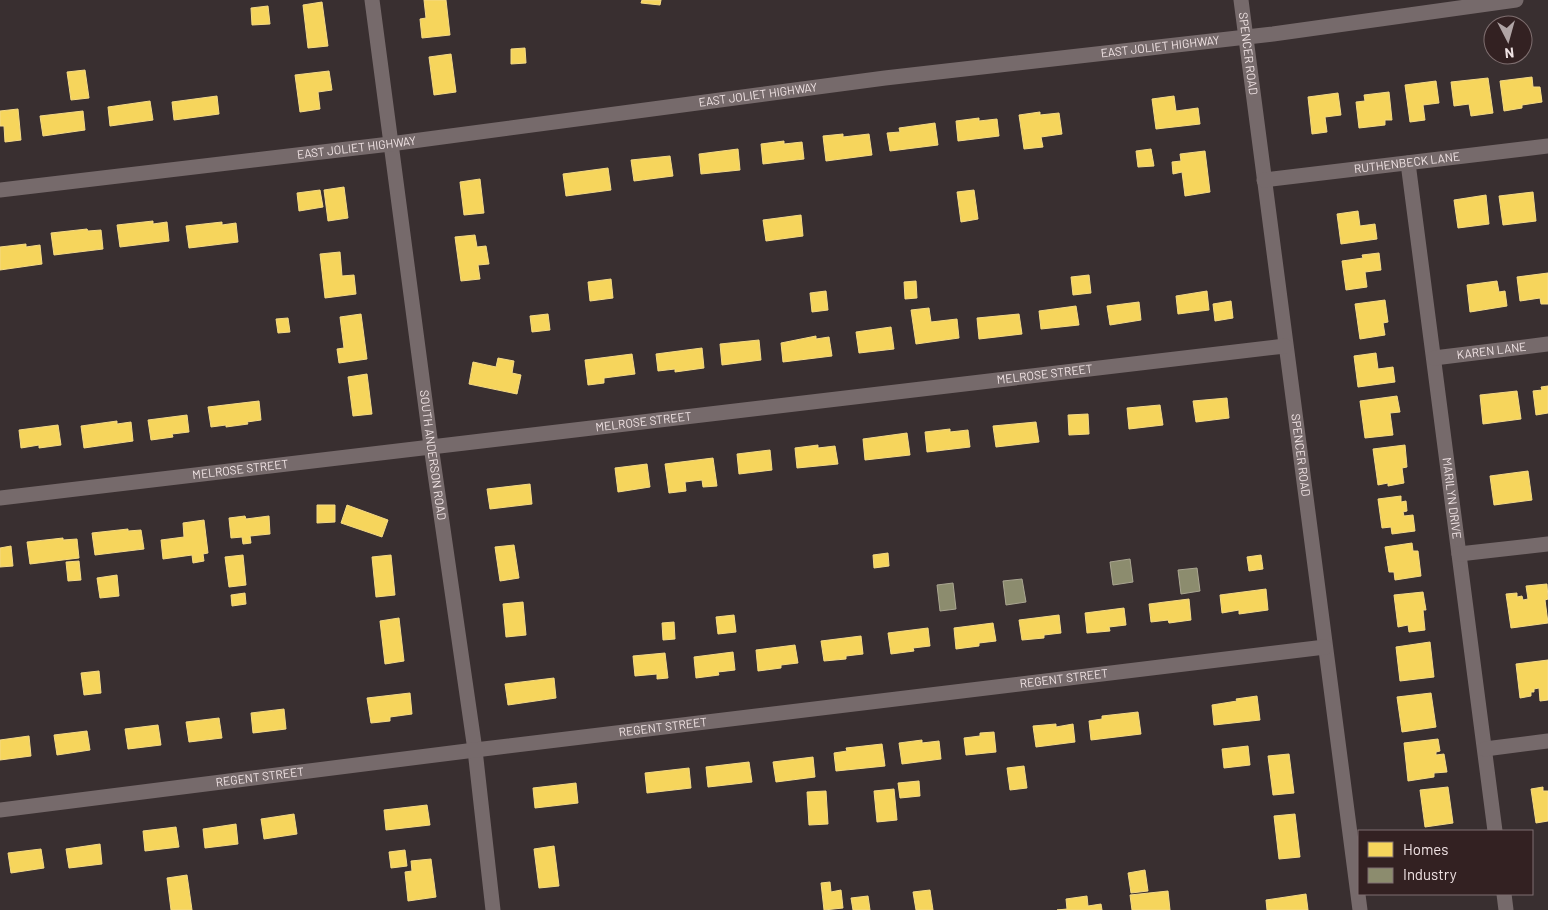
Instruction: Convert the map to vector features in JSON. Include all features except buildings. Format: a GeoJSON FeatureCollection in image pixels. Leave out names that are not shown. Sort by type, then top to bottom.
{"type":"FeatureCollection","features":[{"type":"Feature","properties":{"kind":"street","name":"SOUTH ANDERSON ROAD"},"geometry":{"type":"LineString","coordinates":[[372,0],[431,446],[475,750],[493,910]]}},
{"type":"Feature","properties":{"kind":"street","name":"SPENCER ROAD"},"geometry":{"type":"LineString","coordinates":[[1241,0],[1360,910]]}},
{"type":"Feature","properties":{"kind":"street","name":"EAST JOLIET HIGHWAY"},"geometry":{"type":"LineString","coordinates":[[0,190],[390,144],[886,78],[1273,34],[1516,0]]}},
{"type":"Feature","properties":{"kind":"street","name":"RUTHENBECK LANE"},"geometry":{"type":"LineString","coordinates":[[1264,180],[1548,146]]}},
{"type":"Feature","properties":{"kind":"street","name":"MARILYN DRIVE"},"geometry":{"type":"LineString","coordinates":[[1408,163],[1495,830]]}},
{"type":"Feature","properties":{"kind":"street","name":"KAREN LANE"},"geometry":{"type":"LineString","coordinates":[[1434,358],[1548,344]]}},
{"type":"Feature","properties":{"kind":"street","name":"MELROSE STREET"},"geometry":{"type":"LineString","coordinates":[[0,498],[1286,346]]}},
{"type":"Feature","properties":{"kind":"street"},"geometry":{"type":"LineString","coordinates":[[1459,554],[1548,544]]}},
{"type":"Feature","properties":{"kind":"street","name":"REGENT STREET"},"geometry":{"type":"LineString","coordinates":[[0,810],[475,750],[1325,647]]}},
{"type":"Feature","properties":{"kind":"street"},"geometry":{"type":"LineString","coordinates":[[1485,749],[1548,741]]}},
{"type":"Feature","properties":{"kind":"street"},"geometry":{"type":"LineString","coordinates":[[1504,895],[1506,910]]}}]}
